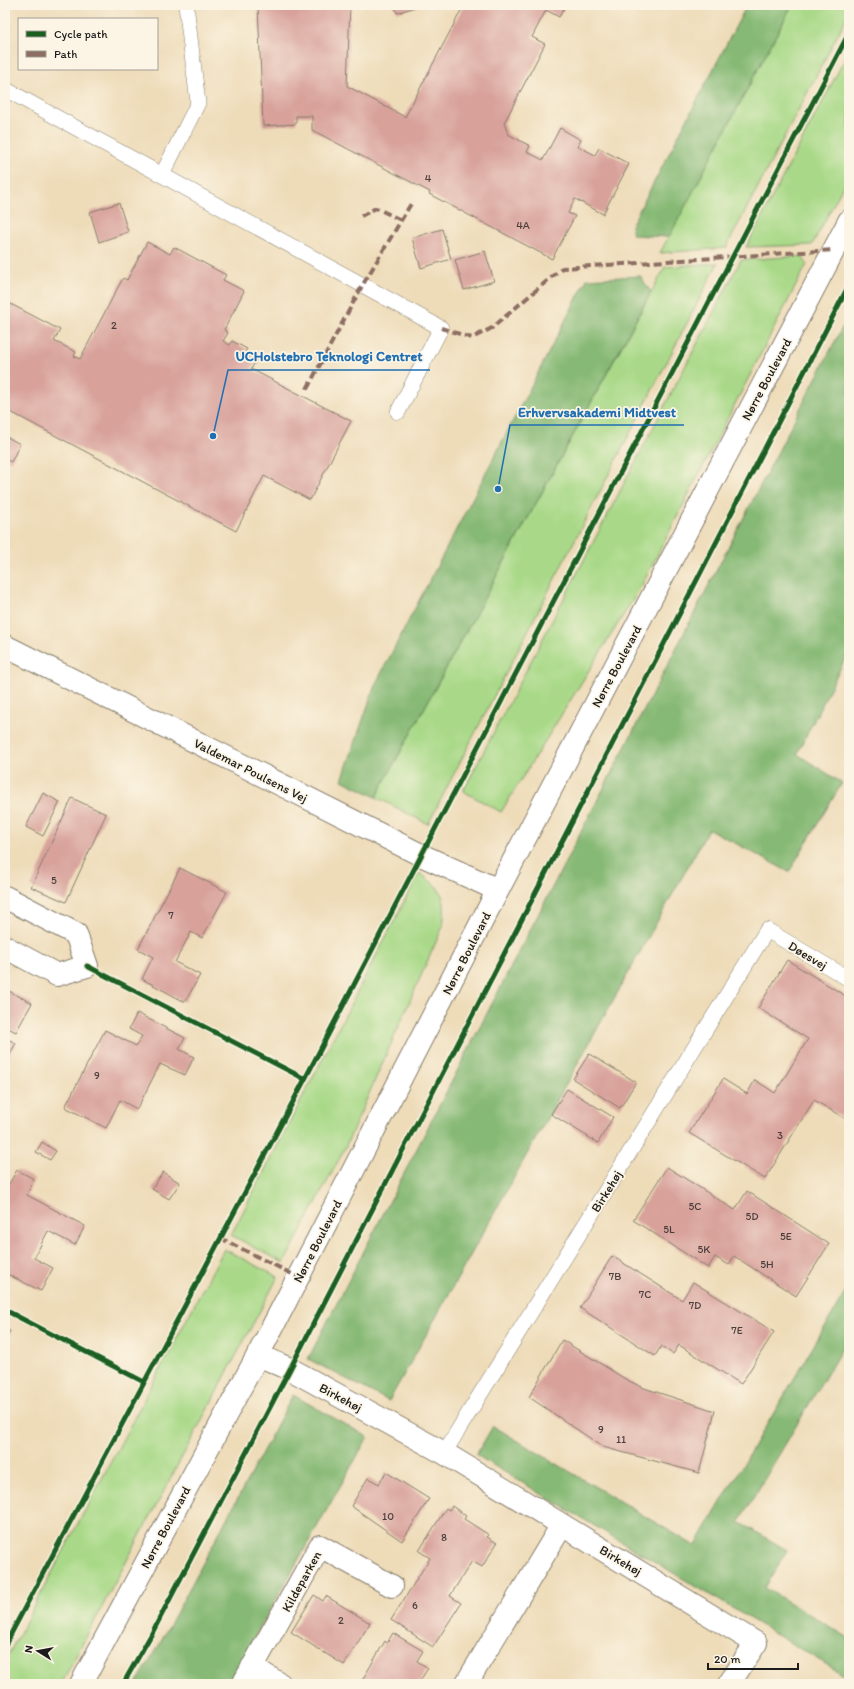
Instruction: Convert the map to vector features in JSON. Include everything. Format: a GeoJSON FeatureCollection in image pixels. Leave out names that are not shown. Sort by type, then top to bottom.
{"type":"FeatureCollection","features":[{"type":"Feature","properties":{"kind":"street","name":"Nørre Boulevard"},"geometry":{"type":"LineString","coordinates":[[81,1684],[258,1355],[498,890],[849,221]]}},
{"type":"Feature","properties":{"kind":"street","name":"Valdemar Poulsens Vej"},"geometry":{"type":"LineString","coordinates":[[5,646],[422,855],[498,890]]}},
{"type":"Feature","properties":{"kind":"street"},"geometry":{"type":"LineString","coordinates":[[5,897],[76,934],[87,966],[57,974],[5,947]]}},
{"type":"Feature","properties":{"kind":"street","name":"Birkehøj"},"geometry":{"type":"LineString","coordinates":[[258,1355],[290,1369],[444,1453],[756,1643],[729,1684]]}},
{"type":"Feature","properties":{"kind":"street"},"geometry":{"type":"LineString","coordinates":[[466,1684],[562,1525]]}},
{"type":"Feature","properties":{"kind":"street","name":"Kildeparken"},"geometry":{"type":"LineString","coordinates":[[280,1684],[248,1676],[320,1546],[392,1586]]}},
{"type":"Feature","properties":{"kind":"lane"},"geometry":{"type":"LineString","coordinates":[[162,175],[198,103],[186,5]]}},
{"type":"Feature","properties":{"kind":"lane"},"geometry":{"type":"LineString","coordinates":[[5,89],[441,328],[398,412]]}},
{"type":"Feature","properties":{"kind":"lane","name":"Døesvej"},"geometry":{"type":"LineString","coordinates":[[767,930],[849,979]]}},
{"type":"Feature","properties":{"kind":"lane","name":"Birkehøj"},"geometry":{"type":"LineString","coordinates":[[444,1453],[767,930]]}},
{"type":"Feature","properties":{"kind":"green space"},"geometry":{"type":"Polygon","coordinates":[[[747,5],[792,5],[669,237],[633,235],[631,226],[747,5]]]}},
{"type":"Feature","properties":{"kind":"green space"},"geometry":{"type":"Polygon","coordinates":[[[792,5],[849,5],[849,13],[726,248],[660,253],[792,5]]]}},
{"type":"Feature","properties":{"kind":"green space"},"geometry":{"type":"Polygon","coordinates":[[[849,51],[849,175],[812,245],[746,247],[849,51]]]}},
{"type":"Feature","properties":{"kind":"green space"},"geometry":{"type":"Polygon","coordinates":[[[802,256],[807,264],[642,585],[501,812],[463,791],[741,260],[802,256]]]}},
{"type":"Feature","properties":{"kind":"green space"},"geometry":{"type":"Polygon","coordinates":[[[718,263],[428,824],[376,797],[665,267],[718,263]]]}},
{"type":"Feature","properties":{"kind":"green space"},"geometry":{"type":"Polygon","coordinates":[[[640,276],[651,292],[376,797],[342,780],[375,685],[587,279],[640,276]]]}},
{"type":"Feature","properties":{"kind":"green space"},"geometry":{"type":"Polygon","coordinates":[[[843,326],[849,330],[849,651],[797,754],[842,783],[789,872],[709,829],[389,1401],[308,1359],[843,326]]]}},
{"type":"Feature","properties":{"kind":"green space"},"geometry":{"type":"Polygon","coordinates":[[[419,873],[433,884],[442,895],[444,908],[443,926],[345,1148],[284,1263],[231,1235],[419,873]]]}},
{"type":"Feature","properties":{"kind":"green space"},"geometry":{"type":"Polygon","coordinates":[[[224,1249],[278,1277],[61,1684],[5,1684],[5,1661],[224,1249]]]}},
{"type":"Feature","properties":{"kind":"green space"},"geometry":{"type":"Polygon","coordinates":[[[849,1286],[849,1337],[739,1522],[787,1550],[765,1588],[849,1638],[849,1678],[476,1455],[493,1426],[695,1546],[849,1286]]]}},
{"type":"Feature","properties":{"kind":"green space"},"geometry":{"type":"Polygon","coordinates":[[[293,1395],[368,1437],[228,1684],[136,1684],[157,1649],[293,1395]]]}},
{"type":"Feature","properties":{"kind":"building"},"geometry":{"type":"Polygon","coordinates":[[[258,5],[350,5],[347,86],[405,117],[464,5],[566,5],[559,17],[546,10],[532,37],[545,44],[504,123],[508,134],[530,146],[527,152],[543,160],[560,128],[581,140],[578,146],[595,155],[599,148],[629,164],[603,214],[575,199],[568,213],[575,216],[552,259],[429,194],[430,192],[312,130],[312,116],[296,116],[296,124],[263,126],[258,5]]]}},
{"type":"Feature","properties":{"kind":"building"},"geometry":{"type":"Polygon","coordinates":[[[394,5],[421,5],[397,13],[394,5]]]}},
{"type":"Feature","properties":{"kind":"building"},"geometry":{"type":"Polygon","coordinates":[[[119,203],[128,232],[99,242],[90,212],[119,203]]]}},
{"type":"Feature","properties":{"kind":"building"},"geometry":{"type":"Polygon","coordinates":[[[442,229],[451,259],[421,268],[412,238],[442,229]]]}},
{"type":"Feature","properties":{"kind":"building"},"geometry":{"type":"Polygon","coordinates":[[[147,242],[170,254],[174,247],[226,275],[223,280],[244,291],[224,330],[228,333],[223,341],[230,345],[232,341],[247,349],[245,352],[257,359],[251,369],[351,421],[310,500],[264,476],[236,531],[5,409],[5,301],[60,330],[54,341],[76,352],[74,356],[80,359],[123,278],[127,280],[147,242]]]}},
{"type":"Feature","properties":{"kind":"building"},"geometry":{"type":"Polygon","coordinates":[[[485,251],[494,281],[464,290],[455,260],[485,251]]]}},
{"type":"Feature","properties":{"kind":"building"},"geometry":{"type":"Polygon","coordinates":[[[5,436],[20,444],[11,462],[5,459],[5,436]]]}},
{"type":"Feature","properties":{"kind":"building"},"geometry":{"type":"Polygon","coordinates":[[[43,793],[60,802],[43,836],[26,827],[43,793]]]}},
{"type":"Feature","properties":{"kind":"building"},"geometry":{"type":"Polygon","coordinates":[[[72,798],[106,814],[66,902],[31,887],[72,798]]]}},
{"type":"Feature","properties":{"kind":"building"},"geometry":{"type":"Polygon","coordinates":[[[180,868],[227,892],[202,938],[191,932],[175,962],[200,975],[185,1002],[142,979],[153,957],[138,949],[180,868]]]}},
{"type":"Feature","properties":{"kind":"building"},"geometry":{"type":"Polygon","coordinates":[[[787,960],[849,998],[849,1121],[814,1100],[765,1179],[689,1133],[723,1079],[747,1094],[755,1080],[775,1093],[808,1039],[758,1008],[787,960]]]}},
{"type":"Feature","properties":{"kind":"building"},"geometry":{"type":"Polygon","coordinates":[[[5,989],[32,1003],[16,1032],[8,1028],[5,1034],[5,989]]]}},
{"type":"Feature","properties":{"kind":"building"},"geometry":{"type":"Polygon","coordinates":[[[137,1013],[185,1038],[179,1049],[194,1057],[185,1075],[160,1064],[137,1109],[120,1100],[106,1128],[65,1107],[105,1030],[136,1046],[142,1036],[129,1029],[137,1013]]]}},
{"type":"Feature","properties":{"kind":"building"},"geometry":{"type":"Polygon","coordinates":[[[5,1038],[16,1043],[5,1063],[5,1038]]]}},
{"type":"Feature","properties":{"kind":"building"},"geometry":{"type":"Polygon","coordinates":[[[589,1054],[636,1082],[620,1108],[573,1079],[589,1054]]]}},
{"type":"Feature","properties":{"kind":"building"},"geometry":{"type":"Polygon","coordinates":[[[567,1089],[613,1117],[598,1143],[551,1114],[567,1089]]]}},
{"type":"Feature","properties":{"kind":"building"},"geometry":{"type":"Polygon","coordinates":[[[42,1142],[56,1151],[50,1160],[36,1152],[42,1142]]]}},
{"type":"Feature","properties":{"kind":"building"},"geometry":{"type":"Polygon","coordinates":[[[667,1167],[735,1210],[747,1191],[829,1244],[796,1296],[734,1256],[729,1265],[715,1257],[708,1268],[633,1220],[667,1167]]]}},
{"type":"Feature","properties":{"kind":"building"},"geometry":{"type":"Polygon","coordinates":[[[17,1170],[34,1179],[27,1195],[85,1226],[75,1245],[48,1231],[34,1258],[53,1268],[41,1291],[5,1273],[5,1191],[17,1170]]]}},
{"type":"Feature","properties":{"kind":"building"},"geometry":{"type":"Polygon","coordinates":[[[163,1172],[180,1183],[169,1199],[152,1189],[163,1172]]]}},
{"type":"Feature","properties":{"kind":"building"},"geometry":{"type":"Polygon","coordinates":[[[612,1256],[682,1300],[693,1282],[774,1332],[741,1384],[679,1345],[673,1354],[661,1346],[655,1356],[580,1308],[612,1256]]]}},
{"type":"Feature","properties":{"kind":"building"},"geometry":{"type":"Polygon","coordinates":[[[5,1328],[10,1331],[5,1340],[5,1328]]]}},
{"type":"Feature","properties":{"kind":"building"},"geometry":{"type":"Polygon","coordinates":[[[562,1340],[627,1380],[644,1388],[715,1411],[699,1473],[603,1447],[529,1397],[562,1340]]]}},
{"type":"Feature","properties":{"kind":"building"},"geometry":{"type":"Polygon","coordinates":[[[386,1472],[429,1499],[402,1541],[351,1506],[368,1478],[379,1484],[386,1472]]]}},
{"type":"Feature","properties":{"kind":"building"},"geometry":{"type":"Polygon","coordinates":[[[452,1506],[466,1516],[464,1519],[489,1535],[487,1537],[497,1543],[482,1567],[472,1561],[450,1596],[461,1603],[433,1647],[391,1620],[430,1558],[419,1551],[446,1508],[449,1510],[452,1506]]]}},
{"type":"Feature","properties":{"kind":"building"},"geometry":{"type":"Polygon","coordinates":[[[314,1595],[323,1601],[326,1596],[370,1623],[344,1665],[291,1632],[314,1595]]]}},
{"type":"Feature","properties":{"kind":"building"},"geometry":{"type":"Polygon","coordinates":[[[393,1633],[423,1651],[417,1661],[428,1668],[418,1684],[360,1684],[385,1641],[387,1643],[393,1633]]]}},
{"type":"Feature","properties":{"kind":"marked path"},"geometry":{"type":"LineString","coordinates":[[307,389],[362,286],[412,202]]}},
{"type":"Feature","properties":{"kind":"marked path"},"geometry":{"type":"LineString","coordinates":[[361,216],[376,208],[401,220]]}},
{"type":"Feature","properties":{"kind":"marked path"},"geometry":{"type":"LineString","coordinates":[[441,328],[472,338],[492,328],[562,268],[833,250]]}},
{"type":"Feature","properties":{"kind":"marked path"},"geometry":{"type":"LineString","coordinates":[[220,1238],[298,1277]]}},
{"type":"Feature","properties":{"kind":"cycle path"},"geometry":{"type":"LineString","coordinates":[[5,1645],[305,1079],[849,33]]}},
{"type":"Feature","properties":{"kind":"cycle path"},"geometry":{"type":"LineString","coordinates":[[123,1684],[151,1635],[290,1369],[849,285]]}},
{"type":"Feature","properties":{"kind":"cycle path"},"geometry":{"type":"LineString","coordinates":[[87,966],[305,1079]]}},
{"type":"Feature","properties":{"kind":"cycle path"},"geometry":{"type":"LineString","coordinates":[[5,1310],[144,1382]]}},
{"type":"Feature","properties":{"kind":"place","name":"UCHolstebro Teknologi Centret"},"geometry":{"type":"Point","coordinates":[213,436]}},
{"type":"Feature","properties":{"kind":"place","name":"Erhvervsakademi Midtvest"},"geometry":{"type":"Point","coordinates":[498,489]}}]}
